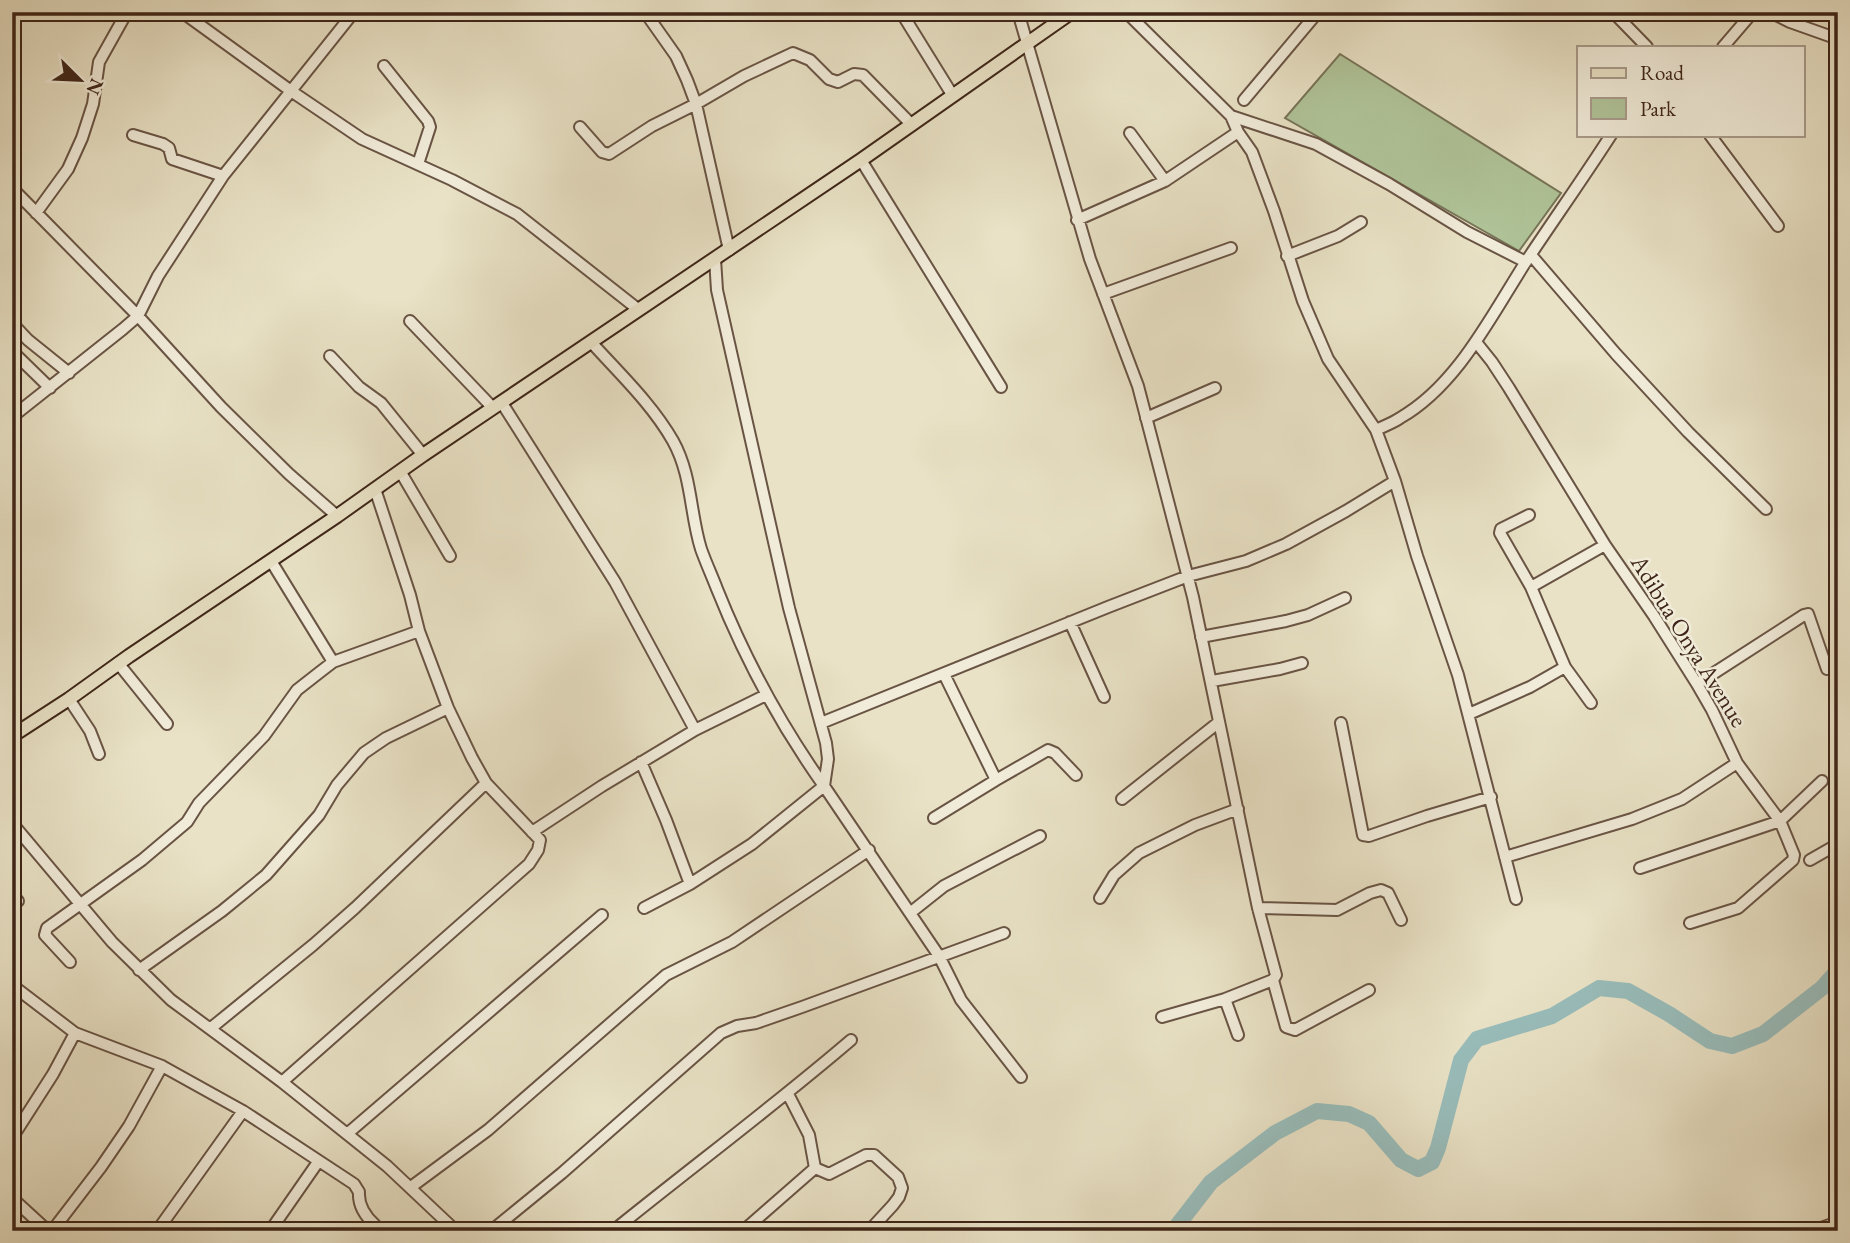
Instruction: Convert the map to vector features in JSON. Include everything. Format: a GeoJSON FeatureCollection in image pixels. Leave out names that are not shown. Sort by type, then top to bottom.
{"type":"FeatureCollection","features":[{"type":"Feature","properties":{"kind":"main road"},"geometry":{"type":"LineString","coordinates":[[12,736],[861,160],[1072,12]]}},
{"type":"Feature","properties":{"kind":"street"},"geometry":{"type":"LineString","coordinates":[[36,213],[68,169],[93,104],[99,62],[127,12]]}},
{"type":"Feature","properties":{"kind":"street"},"geometry":{"type":"LineString","coordinates":[[182,12],[362,139],[486,196],[517,215],[639,310]]}},
{"type":"Feature","properties":{"kind":"street"},"geometry":{"type":"LineString","coordinates":[[12,417],[138,316],[158,276],[223,176],[354,12]]}},
{"type":"Feature","properties":{"kind":"street"},"geometry":{"type":"LineString","coordinates":[[645,12],[676,56],[696,104],[729,250]]}},
{"type":"Feature","properties":{"kind":"street"},"geometry":{"type":"LineString","coordinates":[[901,12],[953,96]]}},
{"type":"Feature","properties":{"kind":"street"},"geometry":{"type":"LineString","coordinates":[[1018,12],[1077,220],[1138,386],[1188,576],[1258,908],[1276,975],[1273,980],[1225,999],[1162,1017]]}},
{"type":"Feature","properties":{"kind":"street"},"geometry":{"type":"LineString","coordinates":[[1126,12],[1231,116],[1260,172],[1303,301],[1328,359],[1376,430],[1458,675],[1516,899]]}},
{"type":"Feature","properties":{"kind":"street"},"geometry":{"type":"LineString","coordinates":[[1613,12],[1646,46]]}},
{"type":"Feature","properties":{"kind":"street"},"geometry":{"type":"LineString","coordinates":[[1724,46],[1754,12]]}},
{"type":"Feature","properties":{"kind":"street"},"geometry":{"type":"LineString","coordinates":[[1770,12],[1838,39]]}},
{"type":"Feature","properties":{"kind":"street"},"geometry":{"type":"LineString","coordinates":[[1244,100],[1312,14]]}},
{"type":"Feature","properties":{"kind":"street"},"geometry":{"type":"LineString","coordinates":[[580,127],[602,152],[609,154],[652,126],[744,76],[793,53],[810,60],[830,79],[838,82],[854,74],[863,75],[912,125]]}},
{"type":"Feature","properties":{"kind":"street"},"geometry":{"type":"LineString","coordinates":[[384,66],[428,121],[429,127],[418,164]]}},
{"type":"Feature","properties":{"kind":"street"},"geometry":{"type":"LineString","coordinates":[[1231,116],[1316,144],[1389,184],[1467,232],[1529,258],[1688,432],[1766,509]]}},
{"type":"Feature","properties":{"kind":"street"},"geometry":{"type":"LineString","coordinates":[[1077,220],[1165,181],[1238,132]]}},
{"type":"Feature","properties":{"kind":"street"},"geometry":{"type":"LineString","coordinates":[[1130,133],[1165,181]]}},
{"type":"Feature","properties":{"kind":"street"},"geometry":{"type":"LineString","coordinates":[[133,135],[169,148],[172,159],[223,176]]}},
{"type":"Feature","properties":{"kind":"street"},"geometry":{"type":"LineString","coordinates":[[1376,430],[1401,418],[1422,403],[1476,342],[1610,136]]}},
{"type":"Feature","properties":{"kind":"street"},"geometry":{"type":"LineString","coordinates":[[1711,136],[1778,226]]}},
{"type":"Feature","properties":{"kind":"street"},"geometry":{"type":"LineString","coordinates":[[861,160],[1001,387]]}},
{"type":"Feature","properties":{"kind":"street"},"geometry":{"type":"LineString","coordinates":[[12,188],[138,316],[221,407],[289,474],[337,516]]}},
{"type":"Feature","properties":{"kind":"street"},"geometry":{"type":"LineString","coordinates":[[1287,256],[1338,236],[1361,222]]}},
{"type":"Feature","properties":{"kind":"street"},"geometry":{"type":"LineString","coordinates":[[1103,294],[1231,248]]}},
{"type":"Feature","properties":{"kind":"street"},"geometry":{"type":"LineString","coordinates":[[644,908],[690,884],[752,844],[824,786],[828,759],[821,723],[789,608],[717,290],[715,259]]}},
{"type":"Feature","properties":{"kind":"street"},"geometry":{"type":"LineString","coordinates":[[410,321],[498,406],[615,582],[695,730]]}},
{"type":"Feature","properties":{"kind":"street"},"geometry":{"type":"LineString","coordinates":[[12,323],[28,340],[69,373]]}},
{"type":"Feature","properties":{"kind":"street"},"geometry":{"type":"LineString","coordinates":[[591,342],[648,405],[674,442],[689,485],[701,548],[733,627],[766,695],[939,956],[961,1000],[1021,1077]]}},
{"type":"Feature","properties":{"kind":"street","name":"Adibua Onya Avenue"},"geometry":{"type":"LineString","coordinates":[[1476,342],[1509,388],[1605,545],[1697,684],[1737,763],[1780,821],[1794,855],[1793,860],[1738,908],[1690,923]]}},
{"type":"Feature","properties":{"kind":"street"},"geometry":{"type":"LineString","coordinates":[[12,351],[50,388]]}},
{"type":"Feature","properties":{"kind":"street"},"geometry":{"type":"LineString","coordinates":[[330,356],[359,387],[381,403],[423,455]]}},
{"type":"Feature","properties":{"kind":"street"},"geometry":{"type":"LineString","coordinates":[[1146,418],[1215,388]]}},
{"type":"Feature","properties":{"kind":"street"},"geometry":{"type":"LineString","coordinates":[[400,471],[450,556]]}},
{"type":"Feature","properties":{"kind":"street"},"geometry":{"type":"LineString","coordinates":[[821,723],[1188,576],[1246,561],[1286,544],[1395,481]]}},
{"type":"Feature","properties":{"kind":"street"},"geometry":{"type":"LineString","coordinates":[[282,1082],[528,864],[538,850],[540,839],[486,783],[448,708],[419,631],[375,489]]}},
{"type":"Feature","properties":{"kind":"street"},"geometry":{"type":"LineString","coordinates":[[1529,515],[1501,529],[1500,533],[1531,587],[1565,667],[1591,703]]}},
{"type":"Feature","properties":{"kind":"street"},"geometry":{"type":"LineString","coordinates":[[1531,587],[1605,545]]}},
{"type":"Feature","properties":{"kind":"street"},"geometry":{"type":"LineString","coordinates":[[271,561],[333,662]]}},
{"type":"Feature","properties":{"kind":"street"},"geometry":{"type":"LineString","coordinates":[[1201,637],[1286,621],[1308,615],[1345,598]]}},
{"type":"Feature","properties":{"kind":"street"},"geometry":{"type":"LineString","coordinates":[[1697,684],[1808,614],[1827,669]]}},
{"type":"Feature","properties":{"kind":"street"},"geometry":{"type":"LineString","coordinates":[[1070,622],[1104,697]]}},
{"type":"Feature","properties":{"kind":"street"},"geometry":{"type":"LineString","coordinates":[[69,962],[45,935],[47,928],[142,860],[187,822],[199,803],[264,736],[297,690],[333,662],[419,631]]}},
{"type":"Feature","properties":{"kind":"street"},"geometry":{"type":"LineString","coordinates":[[118,663],[167,724]]}},
{"type":"Feature","properties":{"kind":"street"},"geometry":{"type":"LineString","coordinates":[[1212,681],[1302,663]]}},
{"type":"Feature","properties":{"kind":"street"},"geometry":{"type":"LineString","coordinates":[[1469,714],[1530,687],[1565,667]]}},
{"type":"Feature","properties":{"kind":"street"},"geometry":{"type":"LineString","coordinates":[[944,674],[996,780]]}},
{"type":"Feature","properties":{"kind":"street"},"geometry":{"type":"LineString","coordinates":[[531,832],[695,730],[766,695]]}},
{"type":"Feature","properties":{"kind":"street"},"geometry":{"type":"LineString","coordinates":[[69,699],[90,731],[99,754]]}},
{"type":"Feature","properties":{"kind":"street"},"geometry":{"type":"LineString","coordinates":[[139,970],[222,911],[266,875],[319,815],[337,785],[364,753],[386,738],[448,708]]}},
{"type":"Feature","properties":{"kind":"street"},"geometry":{"type":"LineString","coordinates":[[1122,799],[1219,722]]}},
{"type":"Feature","properties":{"kind":"street"},"geometry":{"type":"LineString","coordinates":[[1341,723],[1363,835],[1369,836],[1490,797]]}},
{"type":"Feature","properties":{"kind":"street"},"geometry":{"type":"LineString","coordinates":[[934,818],[1048,750],[1055,753],[1076,775]]}},
{"type":"Feature","properties":{"kind":"street"},"geometry":{"type":"LineString","coordinates":[[641,762],[690,884]]}},
{"type":"Feature","properties":{"kind":"street"},"geometry":{"type":"LineString","coordinates":[[1505,857],[1632,819],[1682,799],[1737,763]]}},
{"type":"Feature","properties":{"kind":"street"},"geometry":{"type":"LineString","coordinates":[[1640,868],[1780,821],[1822,781]]}},
{"type":"Feature","properties":{"kind":"street"},"geometry":{"type":"LineString","coordinates":[[211,1028],[355,908],[486,783]]}},
{"type":"Feature","properties":{"kind":"street"},"geometry":{"type":"LineString","coordinates":[[1100,898],[1114,875],[1139,853],[1195,825],[1238,809]]}},
{"type":"Feature","properties":{"kind":"street"},"geometry":{"type":"LineString","coordinates":[[12,823],[112,942],[171,1000],[347,1134],[411,1187],[456,1231]]}},
{"type":"Feature","properties":{"kind":"street"},"geometry":{"type":"LineString","coordinates":[[911,913],[944,887],[1040,835]]}},
{"type":"Feature","properties":{"kind":"street"},"geometry":{"type":"LineString","coordinates":[[1810,860],[1838,844]]}},
{"type":"Feature","properties":{"kind":"street"},"geometry":{"type":"LineString","coordinates":[[411,1187],[488,1130],[666,975],[732,942],[869,850]]}},
{"type":"Feature","properties":{"kind":"street"},"geometry":{"type":"LineString","coordinates":[[1258,908],[1337,910],[1381,890],[1388,893],[1401,920]]}},
{"type":"Feature","properties":{"kind":"street"},"geometry":{"type":"LineString","coordinates":[[347,1134],[602,915]]}},
{"type":"Feature","properties":{"kind":"street"},"geometry":{"type":"LineString","coordinates":[[491,1231],[562,1173],[722,1033],[802,1007],[1004,933]]}},
{"type":"Feature","properties":{"kind":"street"},"geometry":{"type":"LineString","coordinates":[[1273,980],[1286,1027],[1295,1030],[1370,990]]}},
{"type":"Feature","properties":{"kind":"street"},"geometry":{"type":"LineString","coordinates":[[12,985],[75,1033],[162,1066],[243,1111],[354,1184],[359,1192],[358,1201],[361,1208],[375,1225],[374,1231]]}},
{"type":"Feature","properties":{"kind":"street"},"geometry":{"type":"LineString","coordinates":[[1225,999],[1238,1035]]}},
{"type":"Feature","properties":{"kind":"street"},"geometry":{"type":"LineString","coordinates":[[12,1138],[53,1074],[75,1033]]}},
{"type":"Feature","properties":{"kind":"street"},"geometry":{"type":"LineString","coordinates":[[613,1231],[788,1094],[851,1040]]}},
{"type":"Feature","properties":{"kind":"street"},"geometry":{"type":"LineString","coordinates":[[12,1198],[50,1231],[101,1167],[162,1066]]}},
{"type":"Feature","properties":{"kind":"street"},"geometry":{"type":"LineString","coordinates":[[788,1094],[809,1135],[815,1167]]}},
{"type":"Feature","properties":{"kind":"street"},"geometry":{"type":"LineString","coordinates":[[158,1231],[243,1111]]}},
{"type":"Feature","properties":{"kind":"street"},"geometry":{"type":"LineString","coordinates":[[815,1167],[829,1174],[866,1155],[874,1155],[898,1177],[902,1188],[899,1197],[869,1231]]}},
{"type":"Feature","properties":{"kind":"street"},"geometry":{"type":"LineString","coordinates":[[270,1231],[318,1162]]}},
{"type":"Feature","properties":{"kind":"street"},"geometry":{"type":"LineString","coordinates":[[743,1231],[815,1167]]}},
{"type":"Feature","properties":{"kind":"street"},"geometry":{"type":"LineString","coordinates":[[1812,1231],[1838,1222]]}},
{"type":"Feature","properties":{"kind":"green space"},"geometry":{"type":"Polygon","coordinates":[[[1340,54],[1561,193],[1519,251],[1285,118],[1340,54]]]}},
{"type":"Feature","properties":{"kind":"waterway"},"geometry":{"type":"LineString","coordinates":[[1173,1231],[1211,1182],[1275,1133],[1317,1111],[1349,1114],[1369,1123],[1401,1160],[1418,1169],[1432,1162],[1461,1060],[1477,1039],[1552,1016],[1599,988],[1628,991],[1710,1041],[1732,1046],[1763,1034],[1822,988],[1838,970]]}}]}
